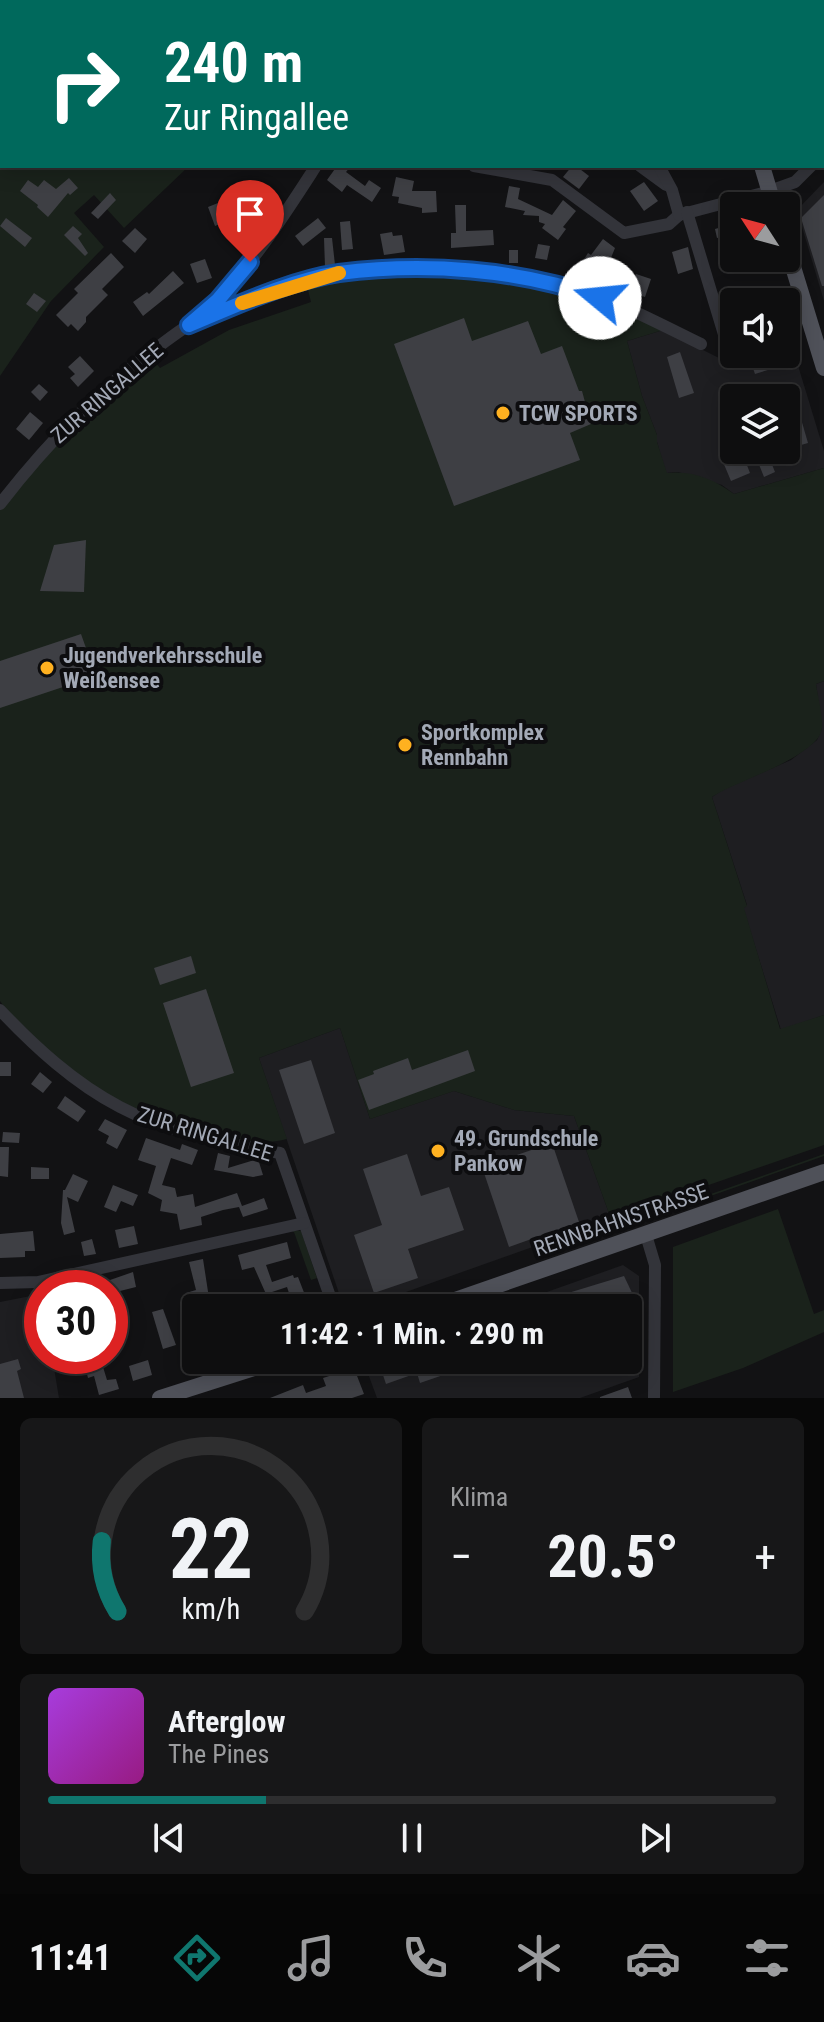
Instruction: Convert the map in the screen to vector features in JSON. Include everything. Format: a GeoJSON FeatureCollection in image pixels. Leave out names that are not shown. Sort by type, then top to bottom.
{"type":"FeatureCollection","features":[{"type":"Feature","properties":{"kind":"main road"},"geometry":{"type":"LineString","coordinates":[[763,168],[770,192]]}},
{"type":"Feature","properties":{"kind":"main road"},"geometry":{"type":"LineString","coordinates":[[795,272],[824,368]]}},
{"type":"Feature","properties":{"kind":"main road","name":"RENNBAHNSTRASSE"},"geometry":{"type":"LineString","coordinates":[[473,1294],[824,1172]]}},
{"type":"Feature","properties":{"kind":"main road"},"geometry":{"type":"LineString","coordinates":[[160,1398],[235,1374]]}},
{"type":"Feature","properties":{"kind":"street","name":"ZUR RINGALLEE"},"geometry":{"type":"LineString","coordinates":[[0,504],[34,460],[89,403],[218,300],[250,262],[315,168]]}},
{"type":"Feature","properties":{"kind":"street"},"geometry":{"type":"LineString","coordinates":[[485,168],[552,180],[624,233],[669,224],[683,214],[720,208]]}},
{"type":"Feature","properties":{"kind":"street"},"geometry":{"type":"LineString","coordinates":[[643,168],[672,190]]}},
{"type":"Feature","properties":{"kind":"street"},"geometry":{"type":"LineString","coordinates":[[660,168],[683,214],[720,323]]}},
{"type":"Feature","properties":{"kind":"street"},"geometry":{"type":"LineString","coordinates":[[781,192],[809,168]]}},
{"type":"Feature","properties":{"kind":"street","name":"ZUR RINGALLEE"},"geometry":{"type":"LineString","coordinates":[[189,325],[252,299],[328,275],[417,269],[502,274],[582,291],[619,304],[701,344]]}},
{"type":"Feature","properties":{"kind":"street","name":"ZUR RINGALLEE"},"geometry":{"type":"LineString","coordinates":[[0,1010],[77,1080],[121,1108],[198,1136],[280,1153],[329,1294]]}},
{"type":"Feature","properties":{"kind":"street"},"geometry":{"type":"LineString","coordinates":[[0,1283],[38,1282],[304,1223]]}},
{"type":"Feature","properties":{"kind":"street"},"geometry":{"type":"LineString","coordinates":[[646,1235],[655,1265],[654,1398]]}},
{"type":"Feature","properties":{"kind":"shaded area"},"geometry":{"type":"Polygon","coordinates":[[[0,168],[187,168],[124,228],[94,195],[74,213],[104,247],[51,301],[0,376],[0,168]]]}},
{"type":"Feature","properties":{"kind":"shaded area"},"geometry":{"type":"Polygon","coordinates":[[[824,182],[824,301],[800,220],[800,207],[824,182]]]}},
{"type":"Feature","properties":{"kind":"shaded area","name":"Sportkomplex Rennbahn"},"geometry":{"type":"Polygon","coordinates":[[[400,274],[471,279],[534,288],[597,304],[663,330],[627,341],[667,473],[702,477],[734,494],[824,468],[824,681],[816,684],[822,728],[818,738],[792,758],[712,797],[747,906],[744,908],[780,1029],[824,1015],[824,1145],[611,1219],[574,1116],[514,1110],[454,1091],[370,1119],[340,1028],[259,1058],[287,1139],[264,1142],[236,1140],[174,1124],[89,1084],[65,1066],[0,1001],[0,510],[52,448],[150,356],[160,368],[229,330],[311,302],[307,286],[334,279],[400,274]]]}},
{"type":"Feature","properties":{"kind":"shaded area"},"geometry":{"type":"Polygon","coordinates":[[[663,330],[720,358],[720,368],[799,368],[824,451],[824,468],[734,494],[722,485],[678,472],[666,473],[657,435],[642,396],[627,341],[663,330]]]}},
{"type":"Feature","properties":{"kind":"shaded area"},"geometry":{"type":"Polygon","coordinates":[[[824,681],[824,1015],[781,1030],[743,907],[747,905],[712,797],[791,760],[817,740],[822,728],[816,684],[824,681]]]}},
{"type":"Feature","properties":{"kind":"shaded area","name":"49. Grundschule Pankow"},"geometry":{"type":"Polygon","coordinates":[[[340,1028],[370,1119],[454,1091],[514,1110],[574,1116],[611,1219],[400,1294],[339,1294],[259,1058],[340,1028]]]}},
{"type":"Feature","properties":{"kind":"shaded area"},"geometry":{"type":"Polygon","coordinates":[[[824,1154],[682,1206],[683,1210],[674,1213],[674,1207],[824,1154]]]}},
{"type":"Feature","properties":{"kind":"shaded area"},"geometry":{"type":"Polygon","coordinates":[[[778,1209],[814,1314],[824,1310],[824,1332],[743,1368],[673,1392],[673,1247],[778,1209]]]}},
{"type":"Feature","properties":{"kind":"shaded area"},"geometry":{"type":"Polygon","coordinates":[[[290,1230],[301,1231],[317,1278],[311,1280],[294,1232],[290,1230]]]}},
{"type":"Feature","properties":{"kind":"shaded area"},"geometry":{"type":"Polygon","coordinates":[[[623,1265],[639,1276],[639,1294],[541,1294],[623,1265]]]}},
{"type":"Feature","properties":{"kind":"shaded area"},"geometry":{"type":"Polygon","coordinates":[[[24,1297],[24,1374],[55,1374],[59,1398],[0,1398],[0,1302],[24,1297]]]}},
{"type":"Feature","properties":{"kind":"shaded area"},"geometry":{"type":"Polygon","coordinates":[[[368,1374],[639,1374],[639,1377],[580,1398],[377,1398],[368,1374]]]}},
{"type":"Feature","properties":{"kind":"building"},"geometry":{"type":"Polygon","coordinates":[[[336,168],[349,168],[346,172],[365,186],[369,180],[381,188],[372,202],[347,185],[342,192],[327,180],[336,168]]]}},
{"type":"Feature","properties":{"kind":"building"},"geometry":{"type":"Polygon","coordinates":[[[570,168],[579,168],[589,176],[579,189],[563,177],[570,168]]]}},
{"type":"Feature","properties":{"kind":"building"},"geometry":{"type":"Polygon","coordinates":[[[396,177],[414,181],[412,191],[436,191],[437,212],[422,213],[422,208],[398,203],[399,197],[392,196],[396,177]]]}},
{"type":"Feature","properties":{"kind":"building"},"geometry":{"type":"Polygon","coordinates":[[[69,178],[78,188],[70,195],[68,193],[48,217],[20,191],[28,180],[38,187],[44,180],[56,189],[69,178]]]}},
{"type":"Feature","properties":{"kind":"building"},"geometry":{"type":"Polygon","coordinates":[[[644,182],[658,201],[644,211],[630,191],[644,182]]]}},
{"type":"Feature","properties":{"kind":"building"},"geometry":{"type":"Polygon","coordinates":[[[509,186],[520,188],[518,199],[552,215],[563,200],[576,211],[563,227],[566,229],[558,240],[542,228],[545,224],[539,222],[539,216],[523,215],[525,211],[505,207],[509,186]]]}},
{"type":"Feature","properties":{"kind":"building"},"geometry":{"type":"Polygon","coordinates":[[[110,193],[116,200],[98,219],[91,213],[110,193]]]}},
{"type":"Feature","properties":{"kind":"building"},"geometry":{"type":"Polygon","coordinates":[[[243,193],[254,215],[242,219],[241,216],[215,226],[208,207],[243,193]]]}},
{"type":"Feature","properties":{"kind":"building"},"geometry":{"type":"Polygon","coordinates":[[[824,195],[824,286],[822,286],[801,218],[824,195]]]}},
{"type":"Feature","properties":{"kind":"building"},"geometry":{"type":"Polygon","coordinates":[[[455,205],[466,205],[466,231],[493,230],[494,245],[451,248],[451,233],[456,233],[455,205]]]}},
{"type":"Feature","properties":{"kind":"building"},"geometry":{"type":"Polygon","coordinates":[[[6,218],[32,238],[25,247],[0,226],[6,218]]]}},
{"type":"Feature","properties":{"kind":"building"},"geometry":{"type":"Polygon","coordinates":[[[318,218],[326,228],[303,246],[295,236],[318,218]]]}},
{"type":"Feature","properties":{"kind":"building"},"geometry":{"type":"Polygon","coordinates":[[[350,221],[353,249],[342,250],[340,222],[350,221]]]}},
{"type":"Feature","properties":{"kind":"building"},"geometry":{"type":"Polygon","coordinates":[[[73,226],[82,234],[78,238],[88,253],[85,256],[64,235],[73,226]]]}},
{"type":"Feature","properties":{"kind":"building"},"geometry":{"type":"Polygon","coordinates":[[[135,228],[147,239],[135,253],[122,241],[135,228]]]}},
{"type":"Feature","properties":{"kind":"building"},"geometry":{"type":"Polygon","coordinates":[[[392,232],[393,236],[402,235],[405,252],[384,255],[380,234],[392,232]]]}},
{"type":"Feature","properties":{"kind":"building"},"geometry":{"type":"Polygon","coordinates":[[[324,238],[332,238],[335,265],[325,267],[324,238]]]}},
{"type":"Feature","properties":{"kind":"building"},"geometry":{"type":"Polygon","coordinates":[[[603,239],[615,248],[604,275],[598,273],[596,280],[584,277],[582,282],[573,279],[575,268],[578,269],[588,253],[591,255],[603,239]]]}},
{"type":"Feature","properties":{"kind":"building"},"geometry":{"type":"Polygon","coordinates":[[[538,244],[550,246],[547,260],[535,258],[538,244]]]}},
{"type":"Feature","properties":{"kind":"building"},"geometry":{"type":"Polygon","coordinates":[[[688,247],[693,269],[678,274],[672,252],[688,247]]]}},
{"type":"Feature","properties":{"kind":"building"},"geometry":{"type":"Polygon","coordinates":[[[509,250],[518,250],[518,263],[509,263],[509,250]]]}},
{"type":"Feature","properties":{"kind":"building"},"geometry":{"type":"Polygon","coordinates":[[[111,253],[124,267],[102,289],[108,295],[86,317],[86,322],[78,331],[71,324],[68,327],[56,315],[78,293],[74,289],[111,253]]]}},
{"type":"Feature","properties":{"kind":"building"},"geometry":{"type":"Polygon","coordinates":[[[205,259],[212,278],[197,283],[190,264],[205,259]]]}},
{"type":"Feature","properties":{"kind":"building"},"geometry":{"type":"Polygon","coordinates":[[[173,271],[184,283],[143,316],[133,302],[147,292],[149,294],[173,271]]]}},
{"type":"Feature","properties":{"kind":"building"},"geometry":{"type":"Polygon","coordinates":[[[636,274],[651,279],[645,297],[630,292],[636,274]]]}},
{"type":"Feature","properties":{"kind":"building"},"geometry":{"type":"Polygon","coordinates":[[[34,293],[46,301],[37,312],[26,304],[34,293]]]}},
{"type":"Feature","properties":{"kind":"building","name":"TCW SPORTS"},"geometry":{"type":"Polygon","coordinates":[[[464,318],[472,341],[528,321],[541,354],[562,346],[579,391],[582,391],[591,424],[570,433],[580,460],[454,506],[394,344],[464,318]]]}},
{"type":"Feature","properties":{"kind":"building"},"geometry":{"type":"Polygon","coordinates":[[[680,352],[694,393],[679,398],[667,357],[680,352]]]}},
{"type":"Feature","properties":{"kind":"building"},"geometry":{"type":"Polygon","coordinates":[[[80,356],[94,371],[78,387],[70,378],[75,374],[68,367],[80,356]]]}},
{"type":"Feature","properties":{"kind":"building"},"geometry":{"type":"Polygon","coordinates":[[[753,368],[775,368],[755,374],[753,368]]]}},
{"type":"Feature","properties":{"kind":"building"},"geometry":{"type":"Polygon","coordinates":[[[39,384],[48,392],[40,401],[31,392],[39,384]]]}},
{"type":"Feature","properties":{"kind":"building"},"geometry":{"type":"Polygon","coordinates":[[[30,412],[43,423],[29,440],[16,429],[30,412]]]}},
{"type":"Feature","properties":{"kind":"building"},"geometry":{"type":"Polygon","coordinates":[[[800,415],[808,443],[800,445],[800,415]]]}},
{"type":"Feature","properties":{"kind":"building"},"geometry":{"type":"Polygon","coordinates":[[[724,464],[746,464],[750,473],[731,481],[724,464]]]}},
{"type":"Feature","properties":{"kind":"building"},"geometry":{"type":"Polygon","coordinates":[[[759,464],[772,464],[775,472],[764,477],[759,464]]]}},
{"type":"Feature","properties":{"kind":"building"},"geometry":{"type":"Polygon","coordinates":[[[86,540],[84,592],[40,591],[54,545],[86,540]]]}},
{"type":"Feature","properties":{"kind":"building","name":"Jugendverkehrsschule Weißensee"},"geometry":{"type":"Polygon","coordinates":[[[81,634],[96,676],[0,708],[0,661],[81,634]]]}},
{"type":"Feature","properties":{"kind":"building"},"geometry":{"type":"Polygon","coordinates":[[[191,956],[196,973],[160,985],[154,968],[191,956]]]}},
{"type":"Feature","properties":{"kind":"building"},"geometry":{"type":"Polygon","coordinates":[[[206,989],[234,1073],[191,1087],[163,1003],[206,989]]]}},
{"type":"Feature","properties":{"kind":"building"},"geometry":{"type":"Polygon","coordinates":[[[468,1050],[475,1071],[369,1110],[358,1080],[408,1058],[412,1070],[468,1050]]]}},
{"type":"Feature","properties":{"kind":"building"},"geometry":{"type":"Polygon","coordinates":[[[311,1060],[335,1133],[304,1144],[279,1070],[311,1060]]]}},
{"type":"Feature","properties":{"kind":"building"},"geometry":{"type":"Polygon","coordinates":[[[0,1062],[11,1062],[11,1076],[0,1076],[0,1062]]]}},
{"type":"Feature","properties":{"kind":"building"},"geometry":{"type":"Polygon","coordinates":[[[40,1072],[52,1082],[43,1093],[31,1084],[40,1072]]]}},
{"type":"Feature","properties":{"kind":"building"},"geometry":{"type":"Polygon","coordinates":[[[65,1096],[86,1111],[78,1122],[57,1108],[65,1096]]]}},
{"type":"Feature","properties":{"kind":"building"},"geometry":{"type":"Polygon","coordinates":[[[105,1119],[127,1130],[117,1149],[106,1143],[109,1136],[98,1130],[105,1119]]]}},
{"type":"Feature","properties":{"kind":"building"},"geometry":{"type":"Polygon","coordinates":[[[3,1132],[20,1133],[19,1143],[2,1142],[3,1132]]]}},
{"type":"Feature","properties":{"kind":"building"},"geometry":{"type":"Polygon","coordinates":[[[146,1138],[180,1150],[182,1144],[198,1150],[192,1165],[171,1158],[162,1185],[175,1188],[177,1197],[193,1194],[195,1207],[237,1193],[242,1206],[264,1198],[268,1209],[243,1217],[239,1207],[223,1210],[201,1217],[202,1225],[180,1230],[177,1214],[160,1211],[162,1200],[148,1193],[156,1166],[138,1160],[146,1138]]]}},
{"type":"Feature","properties":{"kind":"building"},"geometry":{"type":"Polygon","coordinates":[[[552,1143],[579,1222],[509,1247],[482,1167],[552,1143]]]}},
{"type":"Feature","properties":{"kind":"building"},"geometry":{"type":"Polygon","coordinates":[[[0,1147],[9,1147],[8,1177],[0,1176],[0,1147]]]}},
{"type":"Feature","properties":{"kind":"building"},"geometry":{"type":"Polygon","coordinates":[[[218,1153],[230,1156],[228,1168],[258,1159],[263,1175],[253,1177],[214,1170],[218,1153]]]}},
{"type":"Feature","properties":{"kind":"building"},"geometry":{"type":"Polygon","coordinates":[[[407,1154],[421,1196],[449,1187],[464,1230],[408,1249],[418,1278],[374,1293],[354,1235],[382,1225],[363,1169],[407,1154]]]}},
{"type":"Feature","properties":{"kind":"building"},"geometry":{"type":"Polygon","coordinates":[[[31,1167],[49,1168],[49,1179],[31,1179],[31,1167]]]}},
{"type":"Feature","properties":{"kind":"building"},"geometry":{"type":"Polygon","coordinates":[[[73,1174],[88,1181],[78,1202],[67,1197],[75,1232],[64,1235],[61,1223],[63,1190],[73,1174]]]}},
{"type":"Feature","properties":{"kind":"building"},"geometry":{"type":"Polygon","coordinates":[[[113,1185],[138,1195],[133,1206],[121,1201],[116,1212],[104,1207],[113,1185]]]}},
{"type":"Feature","properties":{"kind":"building"},"geometry":{"type":"Polygon","coordinates":[[[134,1226],[138,1244],[119,1248],[115,1230],[134,1226]]]}},
{"type":"Feature","properties":{"kind":"building"},"geometry":{"type":"Polygon","coordinates":[[[33,1231],[35,1251],[25,1251],[25,1257],[0,1258],[0,1234],[33,1231]]]}},
{"type":"Feature","properties":{"kind":"building"},"geometry":{"type":"Polygon","coordinates":[[[92,1239],[96,1254],[84,1256],[81,1242],[92,1239]]]}},
{"type":"Feature","properties":{"kind":"building"},"geometry":{"type":"Polygon","coordinates":[[[287,1242],[291,1258],[266,1265],[272,1282],[293,1275],[294,1278],[298,1277],[305,1294],[289,1294],[287,1287],[266,1294],[254,1267],[242,1270],[238,1255],[287,1242]]]}},
{"type":"Feature","properties":{"kind":"building"},"geometry":{"type":"Polygon","coordinates":[[[203,1259],[208,1294],[186,1294],[196,1290],[189,1262],[203,1259]]]}},
{"type":"Feature","properties":{"kind":"building"},"geometry":{"type":"Polygon","coordinates":[[[133,1272],[136,1287],[128,1289],[128,1274],[133,1272]]]}},
{"type":"Feature","properties":{"kind":"building"},"geometry":{"type":"Polygon","coordinates":[[[624,1276],[633,1294],[565,1294],[624,1276]]]}},
{"type":"Feature","properties":{"kind":"building"},"geometry":{"type":"Polygon","coordinates":[[[163,1309],[176,1345],[163,1349],[152,1312],[163,1309]]]}},
{"type":"Feature","properties":{"kind":"building"},"geometry":{"type":"Polygon","coordinates":[[[18,1359],[21,1369],[17,1371],[24,1398],[0,1398],[0,1364],[18,1359]]]}},
{"type":"Feature","properties":{"kind":"building"},"geometry":{"type":"Polygon","coordinates":[[[148,1360],[152,1375],[133,1381],[129,1366],[148,1360]]]}},
{"type":"Feature","properties":{"kind":"building"},"geometry":{"type":"Polygon","coordinates":[[[87,1374],[105,1374],[107,1380],[116,1379],[119,1389],[99,1395],[94,1376],[88,1378],[87,1374]]]}},
{"type":"Feature","properties":{"kind":"building"},"geometry":{"type":"Polygon","coordinates":[[[335,1374],[356,1374],[364,1394],[352,1398],[270,1398],[303,1385],[306,1393],[326,1386],[323,1378],[335,1374]]]}},
{"type":"Feature","properties":{"kind":"building"},"geometry":{"type":"Polygon","coordinates":[[[383,1374],[414,1374],[386,1384],[383,1374]]]}},
{"type":"Feature","properties":{"kind":"building"},"geometry":{"type":"Polygon","coordinates":[[[417,1374],[446,1374],[420,1383],[417,1374]]]}},
{"type":"Feature","properties":{"kind":"building"},"geometry":{"type":"Polygon","coordinates":[[[628,1387],[632,1398],[600,1398],[600,1397],[628,1387]]]}},
{"type":"Feature","properties":{"kind":"slow traffic"},"geometry":{"type":"LineString","coordinates":[[242,303],[339,273]]}},
{"type":"Feature","properties":{"kind":"place","name":"TCW SPORTS"},"geometry":{"type":"Point","coordinates":[503,413]}},
{"type":"Feature","properties":{"kind":"place","name":"Jugendverkehrsschule Weißensee"},"geometry":{"type":"Point","coordinates":[47,668]}},
{"type":"Feature","properties":{"kind":"place","name":"Sportkomplex Rennbahn"},"geometry":{"type":"Point","coordinates":[405,745]}},
{"type":"Feature","properties":{"kind":"place","name":"49. Grundschule Pankow"},"geometry":{"type":"Point","coordinates":[438,1151]}},
{"type":"Feature","properties":{"kind":"route"},"geometry":{"type":"LineString","coordinates":[[250,262],[218,300],[189,325],[252,299],[339,273],[417,269],[502,274],[582,291],[600,298]]}}]}
